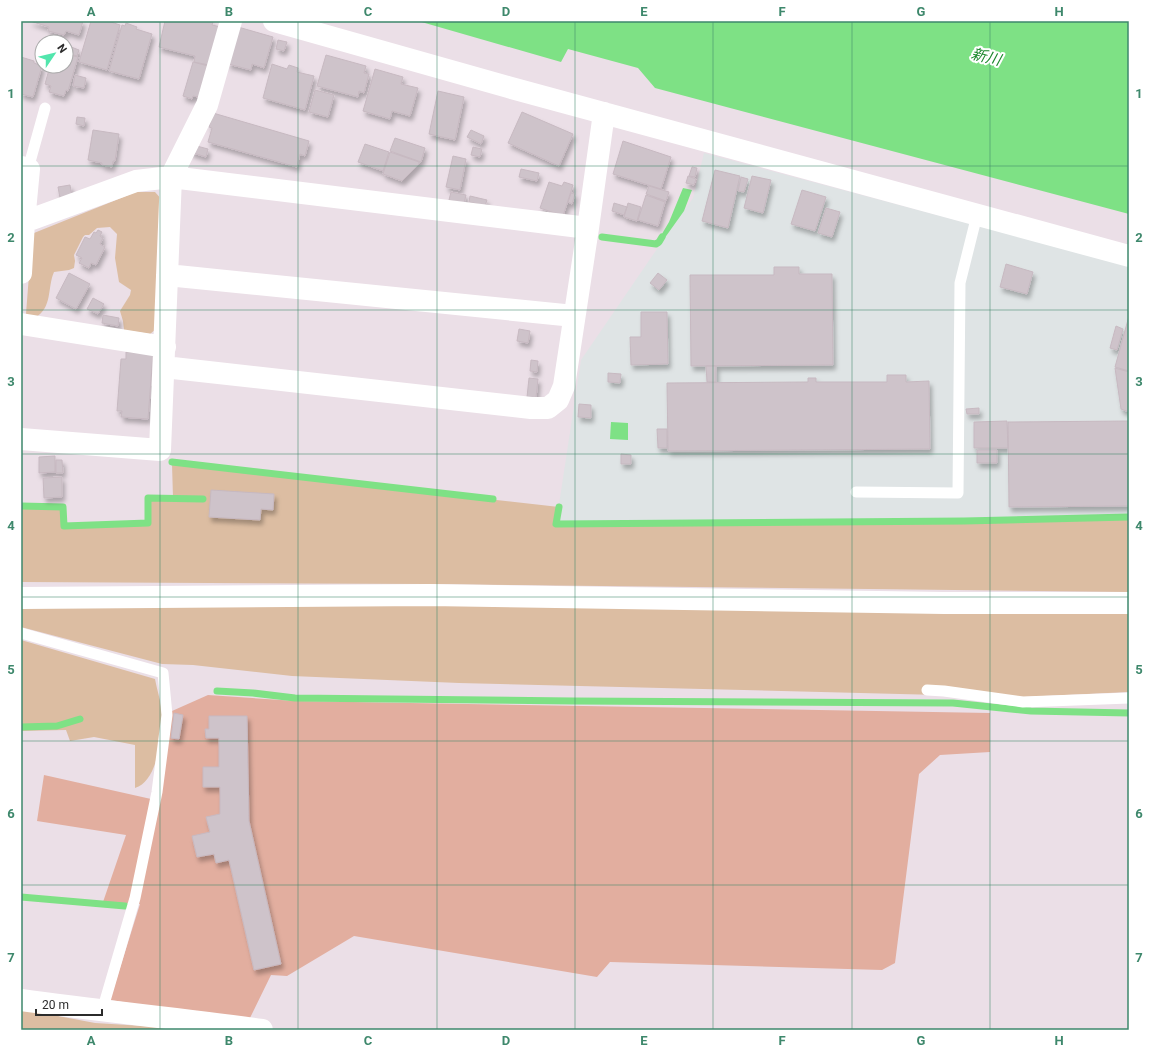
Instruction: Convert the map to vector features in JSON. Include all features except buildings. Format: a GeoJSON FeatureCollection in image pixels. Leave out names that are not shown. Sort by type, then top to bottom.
{"type":"FeatureCollection","features":[{"type":"Feature","properties":{"kind":"street"},"geometry":{"type":"LineString","coordinates":[[21,440],[160,450],[172,177],[207,105],[231,21]]}},
{"type":"Feature","properties":{"kind":"street"},"geometry":{"type":"LineString","coordinates":[[274,21],[604,113],[1129,256]]}},
{"type":"Feature","properties":{"kind":"street"},"geometry":{"type":"LineString","coordinates":[[21,324],[164,357],[531,408],[548,408],[558,400],[564,386],[604,113]]}},
{"type":"Feature","properties":{"kind":"street"},"geometry":{"type":"LineString","coordinates":[[21,273],[29,170],[24,168]]}},
{"type":"Feature","properties":{"kind":"street"},"geometry":{"type":"LineString","coordinates":[[24,222],[136,181],[172,177],[588,228]]}},
{"type":"Feature","properties":{"kind":"street"},"geometry":{"type":"LineString","coordinates":[[167,275],[574,316]]}},
{"type":"Feature","properties":{"kind":"street"},"geometry":{"type":"LineString","coordinates":[[21,331],[21,339]]}},
{"type":"Feature","properties":{"kind":"street"},"geometry":{"type":"LineString","coordinates":[[21,598],[429,595],[944,603],[1129,603]]}},
{"type":"Feature","properties":{"kind":"street"},"geometry":{"type":"LineString","coordinates":[[21,1000],[262,1030]]}},
{"type":"Feature","properties":{"kind":"lane"},"geometry":{"type":"LineString","coordinates":[[24,168],[45,108]]}},
{"type":"Feature","properties":{"kind":"lane"},"geometry":{"type":"LineString","coordinates":[[856,492],[958,493],[960,283],[977,215]]}},
{"type":"Feature","properties":{"kind":"lane"},"geometry":{"type":"LineString","coordinates":[[21,633],[163,673],[167,715],[157,792],[135,898],[102,1011]]}},
{"type":"Feature","properties":{"kind":"lane"},"geometry":{"type":"LineString","coordinates":[[927,690],[944,690],[1023,702],[1129,698]]}},
{"type":"Feature","properties":{"kind":"shaded area"},"geometry":{"type":"Polygon","coordinates":[[[704,153],[1129,266],[1129,517],[964,521],[556,524],[581,360],[693,198],[704,153]]]}},
{"type":"Feature","properties":{"kind":"shaded area"},"geometry":{"type":"Polygon","coordinates":[[[136,192],[155,192],[163,201],[156,329],[150,334],[124,330],[120,311],[130,295],[131,290],[119,282],[115,258],[117,234],[110,227],[97,228],[89,235],[85,235],[83,237],[74,255],[74,268],[54,272],[49,297],[41,314],[35,318],[26,314],[32,236],[34,233],[136,192]]]}},
{"type":"Feature","properties":{"kind":"shaded area"},"geometry":{"type":"Polygon","coordinates":[[[172,464],[559,507],[556,524],[964,521],[1129,517],[1129,592],[427,584],[21,582],[21,506],[63,507],[65,526],[147,523],[148,498],[173,498],[172,464]]]}},
{"type":"Feature","properties":{"kind":"shaded area"},"geometry":{"type":"Polygon","coordinates":[[[21,605],[429,605],[1129,611],[1129,692],[1022,697],[459,683],[292,676],[193,665],[162,664],[21,627],[21,605]]]}},
{"type":"Feature","properties":{"kind":"shaded area"},"geometry":{"type":"Polygon","coordinates":[[[21,640],[155,679],[162,712],[160,746],[154,767],[149,777],[143,784],[135,788],[135,745],[94,737],[70,741],[66,730],[21,731],[21,640]]]}},
{"type":"Feature","properties":{"kind":"shaded area"},"geometry":{"type":"Polygon","coordinates":[[[208,695],[296,701],[990,713],[990,752],[940,755],[919,774],[895,963],[882,970],[610,962],[597,977],[354,936],[287,976],[271,975],[248,1022],[110,1000],[140,904],[103,902],[126,835],[37,821],[44,775],[160,801],[172,711],[208,695]]]}},
{"type":"Feature","properties":{"kind":"shaded area"},"geometry":{"type":"Polygon","coordinates":[[[21,1009],[95,1023],[209,1030],[21,1030],[21,1009]]]}},
{"type":"Feature","properties":{"kind":"water","name":"新川"},"geometry":{"type":"Polygon","coordinates":[[[418,21],[1129,21],[1129,214],[655,88],[638,68],[568,49],[561,62],[418,21]]]}},
{"type":"Feature","properties":{"kind":"water"},"geometry":{"type":"Polygon","coordinates":[[[683,188],[692,190],[684,211],[659,246],[656,244],[669,222],[683,188]]]}},
{"type":"Feature","properties":{"kind":"water"},"geometry":{"type":"Polygon","coordinates":[[[611,422],[628,423],[628,440],[610,439],[611,422]]]}},
{"type":"Feature","properties":{"kind":"waterway"},"geometry":{"type":"LineString","coordinates":[[602,237],[656,244],[662,237]]}},
{"type":"Feature","properties":{"kind":"waterway"},"geometry":{"type":"LineString","coordinates":[[172,462],[493,499]]}},
{"type":"Feature","properties":{"kind":"waterway"},"geometry":{"type":"LineString","coordinates":[[21,506],[63,507],[64,526],[148,523],[148,498],[203,499]]}},
{"type":"Feature","properties":{"kind":"waterway"},"geometry":{"type":"LineString","coordinates":[[559,507],[556,524],[964,521],[1129,517]]}},
{"type":"Feature","properties":{"kind":"waterway"},"geometry":{"type":"LineString","coordinates":[[217,691],[253,693],[295,698],[953,703],[1031,711],[1129,713]]}},
{"type":"Feature","properties":{"kind":"waterway"},"geometry":{"type":"LineString","coordinates":[[21,727],[57,726],[80,719]]}},
{"type":"Feature","properties":{"kind":"waterway"},"geometry":{"type":"LineString","coordinates":[[21,897],[125,906]]}}]}
